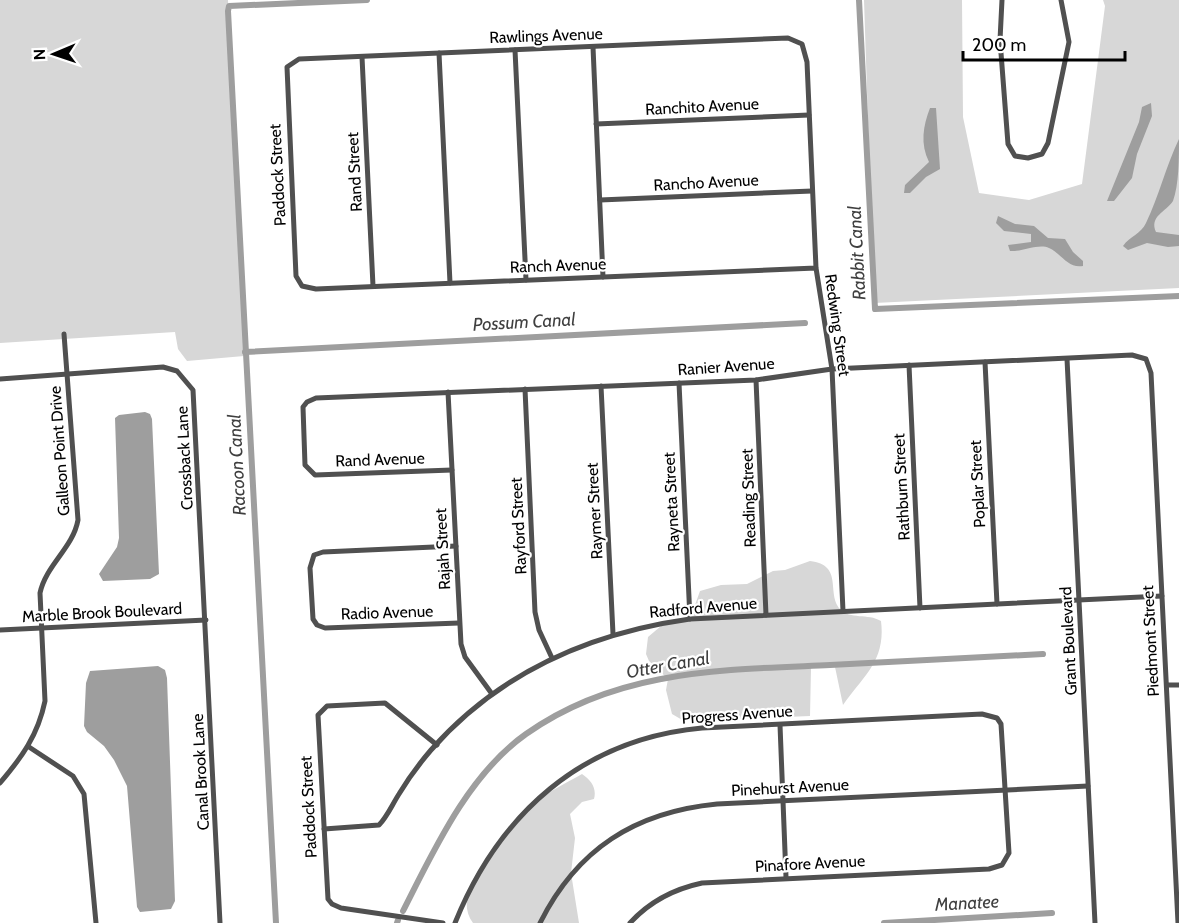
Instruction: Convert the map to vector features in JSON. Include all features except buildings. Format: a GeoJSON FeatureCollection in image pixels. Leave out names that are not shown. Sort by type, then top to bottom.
{"type":"FeatureCollection","features":[{"type":"Feature","properties":{"kind":"street"},"geometry":{"type":"LineString","coordinates":[[1002,0],[1000,40],[1008,144],[1015,156],[1022,158],[1042,154],[1048,143],[1069,42],[1061,0]]}},
{"type":"Feature","properties":{"kind":"street","name":"Rawlings Avenue"},"geometry":{"type":"LineString","coordinates":[[291,62],[298,59],[788,38],[802,44]]}},
{"type":"Feature","properties":{"kind":"street","name":"Redwing Street"},"geometry":{"type":"LineString","coordinates":[[802,44],[806,55],[816,268],[832,369],[843,611]]}},
{"type":"Feature","properties":{"kind":"street"},"geometry":{"type":"LineString","coordinates":[[593,47],[603,277]]}},
{"type":"Feature","properties":{"kind":"street"},"geometry":{"type":"LineString","coordinates":[[515,50],[526,280]]}},
{"type":"Feature","properties":{"kind":"street"},"geometry":{"type":"LineString","coordinates":[[439,53],[450,283]]}},
{"type":"Feature","properties":{"kind":"street","name":"Rand Street"},"geometry":{"type":"LineString","coordinates":[[362,57],[373,286]]}},
{"type":"Feature","properties":{"kind":"street","name":"Paddock Street"},"geometry":{"type":"LineString","coordinates":[[291,62],[287,67],[286,81],[291,183],[296,276],[302,286]]}},
{"type":"Feature","properties":{"kind":"street","name":"Ranchito Avenue"},"geometry":{"type":"LineString","coordinates":[[596,124],[808,115]]}},
{"type":"Feature","properties":{"kind":"street","name":"Rancho Avenue"},"geometry":{"type":"LineString","coordinates":[[600,200],[812,191]]}},
{"type":"Feature","properties":{"kind":"street","name":"Ranch Avenue"},"geometry":{"type":"LineString","coordinates":[[302,286],[316,289],[816,268]]}},
{"type":"Feature","properties":{"kind":"street","name":"Galleon Point Drive"},"geometry":{"type":"LineString","coordinates":[[42,628],[42,585],[75,534],[78,520],[64,334]]}},
{"type":"Feature","properties":{"kind":"street","name":"Ranier Avenue"},"geometry":{"type":"LineString","coordinates":[[310,472],[304,459],[302,414],[307,402],[316,398],[756,380],[832,369],[909,365],[1132,355],[1146,359]]}},
{"type":"Feature","properties":{"kind":"street","name":"Grant Boulevard"},"geometry":{"type":"LineString","coordinates":[[1067,359],[1095,923]]}},
{"type":"Feature","properties":{"kind":"street","name":"Piedmont Street"},"geometry":{"type":"LineString","coordinates":[[1146,359],[1151,373],[1178,923]]}},
{"type":"Feature","properties":{"kind":"street","name":"Poplar Street"},"geometry":{"type":"LineString","coordinates":[[985,362],[997,604]]}},
{"type":"Feature","properties":{"kind":"street","name":"Rathburn Street"},"geometry":{"type":"LineString","coordinates":[[909,365],[920,608]]}},
{"type":"Feature","properties":{"kind":"street","name":"Crossback Lane"},"geometry":{"type":"LineString","coordinates":[[0,379],[163,367],[177,371],[193,390],[206,620]]}},
{"type":"Feature","properties":{"kind":"street","name":"Reading Street"},"geometry":{"type":"LineString","coordinates":[[756,380],[766,615]]}},
{"type":"Feature","properties":{"kind":"street","name":"Rayneta Street"},"geometry":{"type":"LineString","coordinates":[[679,383],[690,619]]}},
{"type":"Feature","properties":{"kind":"street","name":"Raymer Street"},"geometry":{"type":"LineString","coordinates":[[601,386],[614,634]]}},
{"type":"Feature","properties":{"kind":"street","name":"Rayford Street"},"geometry":{"type":"LineString","coordinates":[[525,389],[535,612],[539,630],[552,658]]}},
{"type":"Feature","properties":{"kind":"street","name":"Rajah Street"},"geometry":{"type":"LineString","coordinates":[[448,392],[462,650],[492,694]]}},
{"type":"Feature","properties":{"kind":"street","name":"Rand Avenue"},"geometry":{"type":"LineString","coordinates":[[310,472],[322,475],[452,470]]}},
{"type":"Feature","properties":{"kind":"street","name":"Radio Avenue"},"geometry":{"type":"LineString","coordinates":[[456,546],[329,551],[314,555],[310,568],[313,619],[317,625],[335,628],[459,623]]}},
{"type":"Feature","properties":{"kind":"street","name":"Radford Avenue"},"geometry":{"type":"LineString","coordinates":[[324,829],[379,825],[415,771],[436,745],[492,694],[552,658],[614,634],[690,619],[1162,596]]}},
{"type":"Feature","properties":{"kind":"street","name":"Marble Brook Boulevard"},"geometry":{"type":"LineString","coordinates":[[0,630],[206,620]]}},
{"type":"Feature","properties":{"kind":"street","name":"Canal Brook Lane"},"geometry":{"type":"LineString","coordinates":[[206,620],[220,923]]}},
{"type":"Feature","properties":{"kind":"street"},"geometry":{"type":"LineString","coordinates":[[0,783],[29,747],[45,701],[42,628]]}},
{"type":"Feature","properties":{"kind":"street"},"geometry":{"type":"LineString","coordinates":[[1167,685],[1179,685]]}},
{"type":"Feature","properties":{"kind":"street","name":"Paddock Street"},"geometry":{"type":"LineString","coordinates":[[436,745],[385,703],[327,706],[322,710],[318,723],[326,891],[332,904],[341,908],[443,923]]}},
{"type":"Feature","properties":{"kind":"street","name":"Progress Avenue"},"geometry":{"type":"LineString","coordinates":[[455,923],[485,862],[508,829],[540,796],[583,765],[627,744],[664,734],[699,728],[982,714],[997,718],[1003,730],[1006,790]]}},
{"type":"Feature","properties":{"kind":"street"},"geometry":{"type":"LineString","coordinates":[[780,725],[786,878]]}},
{"type":"Feature","properties":{"kind":"street"},"geometry":{"type":"LineString","coordinates":[[29,747],[73,776],[84,794],[96,923]]}},
{"type":"Feature","properties":{"kind":"street","name":"Pinehurst Avenue"},"geometry":{"type":"LineString","coordinates":[[540,923],[555,896],[580,864],[601,845],[633,825],[670,811],[688,807],[783,801],[1088,786]]}},
{"type":"Feature","properties":{"kind":"street","name":"Pinafore Avenue"},"geometry":{"type":"LineString","coordinates":[[630,923],[656,900],[689,886],[717,881],[989,869],[1002,865],[1009,853],[1006,790]]}},
{"type":"Feature","properties":{"kind":"shaded area"},"geometry":{"type":"Polygon","coordinates":[[[0,0],[228,0],[244,356],[187,361],[178,349],[175,332],[0,343],[0,0]]]}},
{"type":"Feature","properties":{"kind":"shaded area"},"geometry":{"type":"Polygon","coordinates":[[[864,0],[962,0],[963,117],[979,193],[1029,200],[1082,184],[1105,6],[1103,0],[1179,0],[1179,288],[874,303],[864,0]]]}},
{"type":"Feature","properties":{"kind":"shaded area"},"geometry":{"type":"Polygon","coordinates":[[[1151,103],[1152,116],[1137,154],[1132,178],[1114,201],[1107,201],[1139,122],[1142,107],[1151,103]]]}},
{"type":"Feature","properties":{"kind":"shaded area"},"geometry":{"type":"Polygon","coordinates":[[[930,108],[936,108],[940,169],[926,177],[910,193],[904,193],[905,185],[929,162],[924,148],[924,135],[930,108]]]}},
{"type":"Feature","properties":{"kind":"shaded area"},"geometry":{"type":"Polygon","coordinates":[[[1179,139],[1175,195],[1170,205],[1156,218],[1154,227],[1156,232],[1179,235],[1179,246],[1168,247],[1147,243],[1128,250],[1123,246],[1146,223],[1179,139]]]}},
{"type":"Feature","properties":{"kind":"shaded area"},"geometry":{"type":"Polygon","coordinates":[[[998,216],[1015,224],[1034,226],[1048,238],[1065,239],[1073,252],[1083,261],[1083,266],[1073,265],[1053,250],[1045,247],[1010,251],[1008,245],[1031,242],[1031,234],[1004,231],[996,223],[998,216]]]}},
{"type":"Feature","properties":{"kind":"shaded area"},"geometry":{"type":"Polygon","coordinates":[[[145,412],[150,414],[152,419],[159,574],[150,579],[103,581],[99,574],[117,547],[119,538],[115,418],[119,415],[145,412]]]}},
{"type":"Feature","properties":{"kind":"shaded area"},"geometry":{"type":"Polygon","coordinates":[[[810,561],[827,568],[831,574],[836,603],[840,609],[849,614],[881,621],[882,635],[876,658],[843,705],[835,667],[811,668],[810,716],[684,721],[672,714],[666,690],[668,679],[649,661],[646,654],[648,637],[661,626],[690,619],[700,591],[721,585],[747,584],[773,571],[785,570],[810,561]]]}},
{"type":"Feature","properties":{"kind":"shaded area"},"geometry":{"type":"Polygon","coordinates":[[[158,666],[165,670],[167,678],[175,901],[171,909],[140,912],[137,907],[127,786],[104,746],[87,732],[84,726],[86,683],[90,671],[158,666]]]}},
{"type":"Feature","properties":{"kind":"shaded area"},"geometry":{"type":"Polygon","coordinates":[[[582,774],[592,785],[595,795],[594,799],[582,802],[570,814],[575,838],[571,873],[579,923],[473,923],[468,911],[467,899],[470,886],[485,861],[534,803],[582,774]]]}},
{"type":"Feature","properties":{"kind":"waterway","name":"Racoon Canal"},"geometry":{"type":"LineString","coordinates":[[276,923],[228,11],[229,6],[367,0]]}},
{"type":"Feature","properties":{"kind":"waterway","name":"Rabbit Canal"},"geometry":{"type":"LineString","coordinates":[[859,0],[875,309],[1179,296]]}},
{"type":"Feature","properties":{"kind":"waterway","name":"Possum Canal"},"geometry":{"type":"LineString","coordinates":[[245,352],[805,323]]}},
{"type":"Feature","properties":{"kind":"waterway","name":"Otter Canal"},"geometry":{"type":"LineString","coordinates":[[403,911],[454,815],[487,770],[526,734],[561,713],[597,696],[634,685],[711,672],[1043,654]]}},
{"type":"Feature","properties":{"kind":"waterway","name":"Manatee"},"geometry":{"type":"LineString","coordinates":[[884,923],[1052,913]]}}]}
